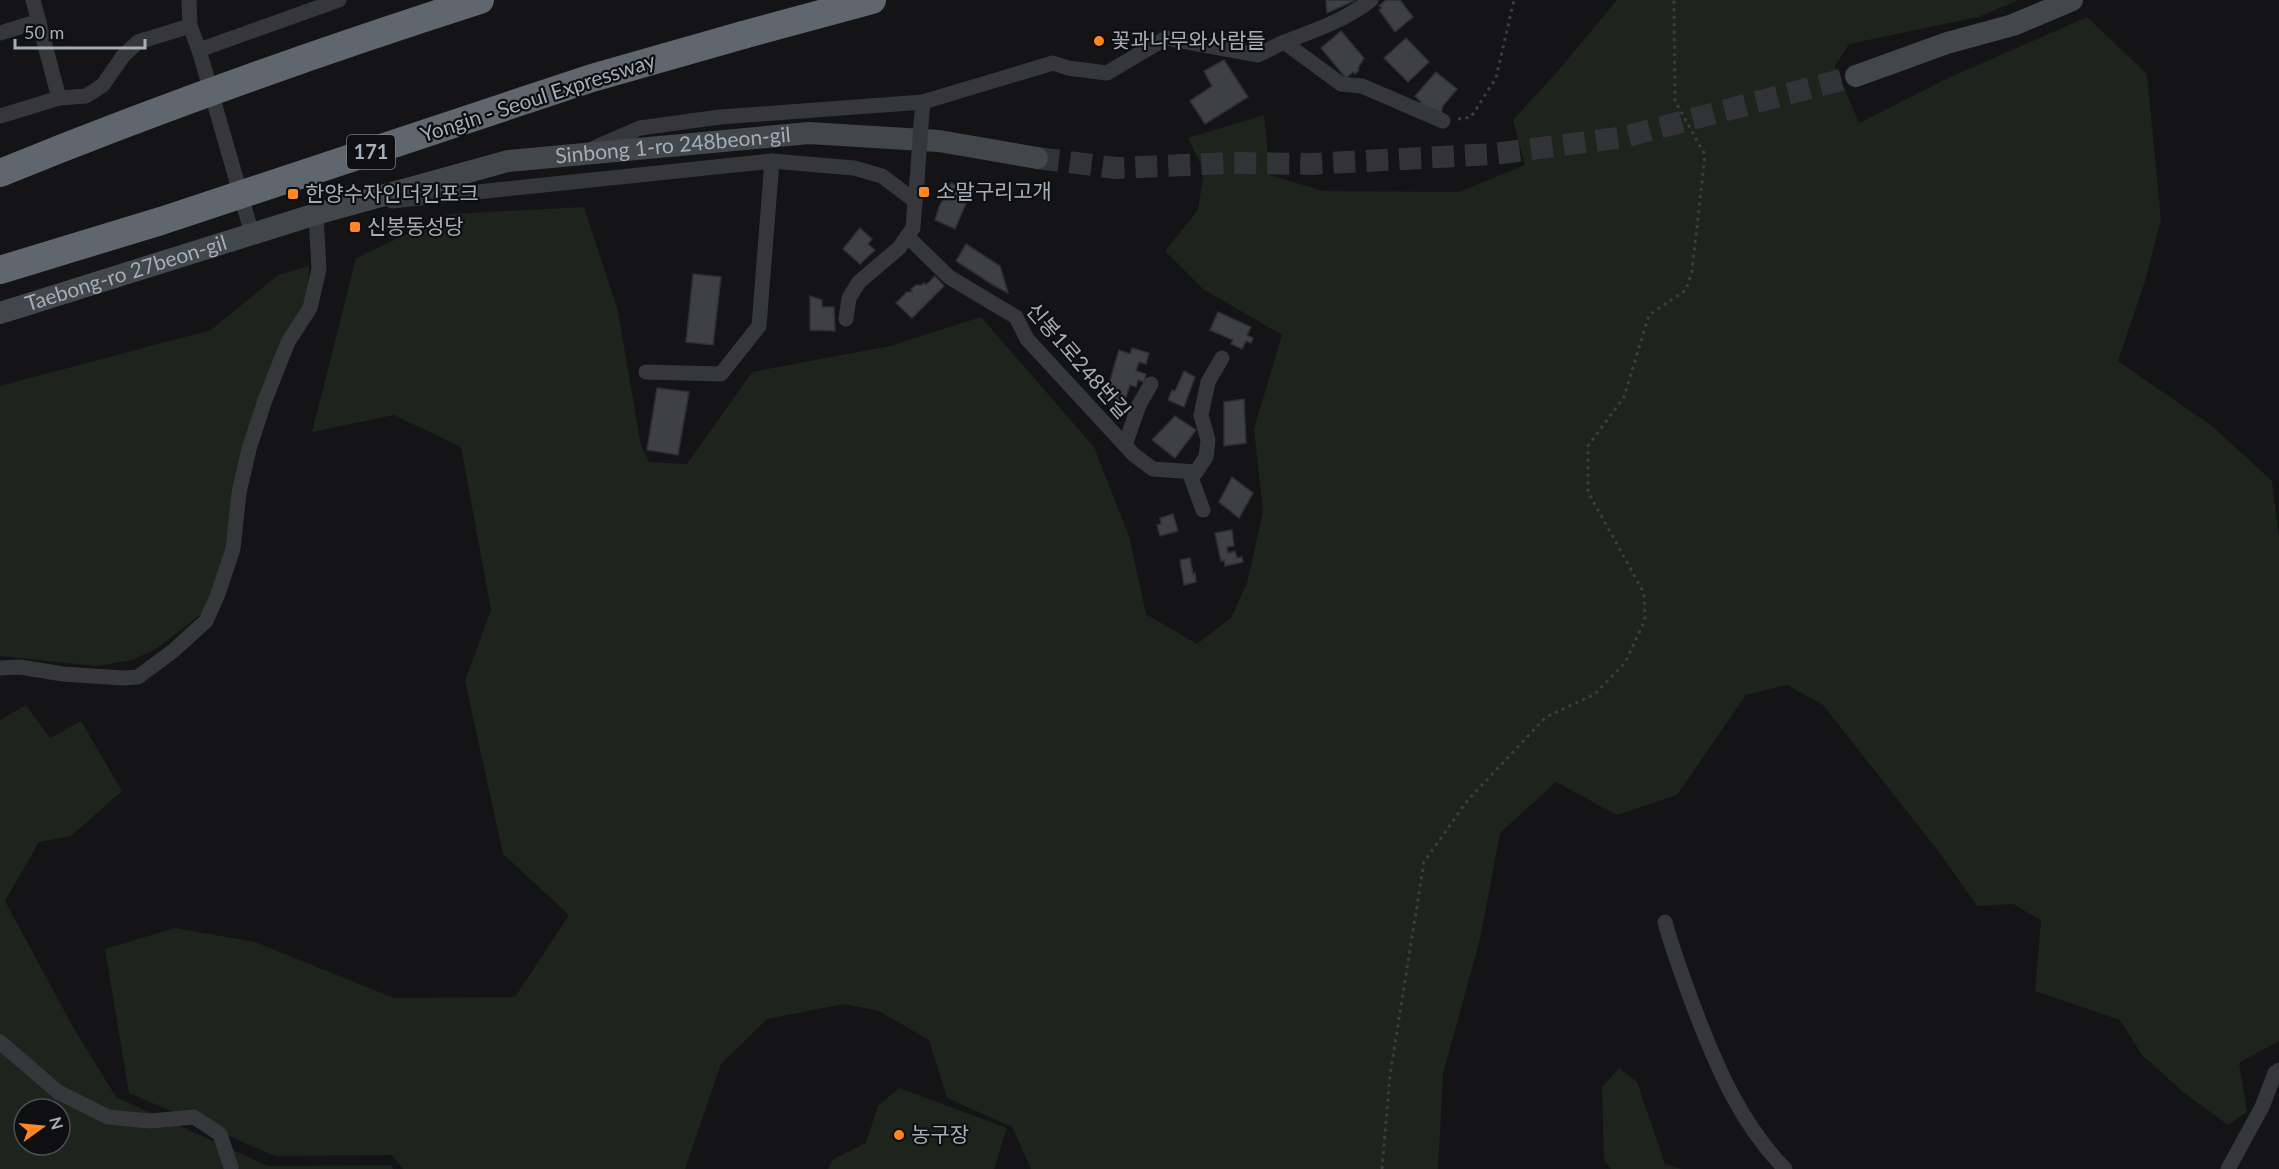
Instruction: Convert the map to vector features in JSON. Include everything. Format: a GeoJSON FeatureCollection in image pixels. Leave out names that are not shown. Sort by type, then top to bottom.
{"type":"FeatureCollection","features":[{"type":"Feature","properties":{"kind":"highway"},"geometry":{"type":"LineString","coordinates":[[0,173],[221,89],[480,0]]}},
{"type":"Feature","properties":{"kind":"highway","name":"Yongin - Seoul Expressway"},"geometry":{"type":"LineString","coordinates":[[0,270],[161,221],[592,78],[872,0]]}},
{"type":"Feature","properties":{"kind":"street"},"geometry":{"type":"LineString","coordinates":[[33,0],[59,98]]}},
{"type":"Feature","properties":{"kind":"street","name":"Taebong-ro 27beon-gil"},"geometry":{"type":"LineString","coordinates":[[189,0],[190,26],[252,234]]}},
{"type":"Feature","properties":{"kind":"street"},"geometry":{"type":"LineString","coordinates":[[199,50],[339,0]]}},
{"type":"Feature","properties":{"kind":"street"},"geometry":{"type":"LineString","coordinates":[[577,154],[640,128],[720,117],[923,102],[1053,63],[1068,68],[1107,73],[1166,38],[1258,55],[1358,10],[1371,0]]}},
{"type":"Feature","properties":{"kind":"street"},"geometry":{"type":"LineString","coordinates":[[1856,76],[1947,43],[2013,25],[2072,0]]}},
{"type":"Feature","properties":{"kind":"street"},"geometry":{"type":"LineString","coordinates":[[0,33],[39,21]]}},
{"type":"Feature","properties":{"kind":"street"},"geometry":{"type":"LineString","coordinates":[[0,116],[59,98],[75,98],[96,90],[104,85],[123,56],[138,42],[190,26]]}},
{"type":"Feature","properties":{"kind":"street"},"geometry":{"type":"LineString","coordinates":[[1284,42],[1341,84],[1362,86],[1443,121]]}},
{"type":"Feature","properties":{"kind":"street"},"geometry":{"type":"LineString","coordinates":[[846,319],[849,298],[858,282],[899,248],[913,228],[923,102]]}},
{"type":"Feature","properties":{"kind":"street","name":"Sinbong 1-ro 248beon-gil"},"geometry":{"type":"LineString","coordinates":[[316,214],[508,161],[809,133],[939,141],[1037,158]]}},
{"type":"Feature","properties":{"kind":"street"},"geometry":{"type":"LineString","coordinates":[[342,207],[772,161],[854,168],[882,176],[915,201]]}},
{"type":"Feature","properties":{"kind":"street"},"geometry":{"type":"LineString","coordinates":[[646,372],[721,374],[759,326],[772,161]]}},
{"type":"Feature","properties":{"kind":"street"},"geometry":{"type":"LineString","coordinates":[[0,668],[20,668],[73,675],[138,677],[173,651],[206,621],[233,549],[239,493],[249,449],[265,400],[288,342],[310,308],[319,269],[316,214]]}},
{"type":"Feature","properties":{"kind":"street","name":"Taebong-ro 27beon-gil"},"geometry":{"type":"LineString","coordinates":[[0,313],[316,214]]}},
{"type":"Feature","properties":{"kind":"street","name":"신봉1로248번길"},"geometry":{"type":"LineString","coordinates":[[907,236],[949,278],[1016,317],[1027,339],[1125,445],[1153,469],[1192,472]]}},
{"type":"Feature","properties":{"kind":"street"},"geometry":{"type":"LineString","coordinates":[[1203,510],[1192,472],[1206,458],[1208,440],[1201,415],[1208,382],[1222,358]]}},
{"type":"Feature","properties":{"kind":"street"},"geometry":{"type":"LineString","coordinates":[[1125,445],[1139,405],[1151,384]]}},
{"type":"Feature","properties":{"kind":"street"},"geometry":{"type":"LineString","coordinates":[[1665,922],[1674,954],[1715,1062],[1742,1116],[1765,1149],[1785,1169]]}},
{"type":"Feature","properties":{"kind":"street"},"geometry":{"type":"LineString","coordinates":[[0,1042],[57,1092],[108,1117],[150,1121],[194,1117],[220,1134],[231,1167]]}},
{"type":"Feature","properties":{"kind":"street"},"geometry":{"type":"LineString","coordinates":[[2228,1169],[2262,1107],[2275,1073],[2279,1070]]}},
{"type":"Feature","properties":{"kind":"path"},"geometry":{"type":"LineString","coordinates":[[1443,121],[1471,117],[1496,78],[1514,0]]}},
{"type":"Feature","properties":{"kind":"path"},"geometry":{"type":"LineString","coordinates":[[1382,1169],[1390,1075],[1424,862],[1467,801],[1546,717],[1595,694],[1625,663],[1644,620],[1644,593],[1588,492],[1588,446],[1624,397],[1649,315],[1686,290],[1692,271],[1705,155],[1675,101],[1674,0]]}},
{"type":"Feature","properties":{"kind":"shaded area"},"geometry":{"type":"Polygon","coordinates":[[[1617,0],[2019,0],[1978,17],[1849,44],[1835,66],[1859,123],[1946,79],[2087,17],[2147,74],[2161,220],[2145,281],[2118,361],[2212,426],[2272,481],[2279,538],[2279,1041],[2239,1063],[2247,1112],[2228,1125],[2183,1092],[2142,1055],[2120,1020],[2035,991],[2041,920],[2013,904],[1977,906],[1939,852],[1823,705],[1787,685],[1746,695],[1677,795],[1617,815],[1556,782],[1500,833],[1480,939],[1443,1074],[1438,1169],[1031,1169],[1012,1127],[947,1098],[929,1040],[879,1011],[844,1004],[767,1019],[721,1064],[685,1169],[403,1169],[392,1155],[275,1156],[129,1093],[105,949],[175,928],[255,942],[394,998],[515,997],[569,915],[503,854],[465,681],[491,610],[461,447],[394,415],[312,432],[356,258],[450,214],[584,207],[618,311],[641,446],[649,462],[687,464],[752,372],[890,346],[981,317],[1094,447],[1129,536],[1146,614],[1197,644],[1231,618],[1247,583],[1263,512],[1254,429],[1282,335],[1203,289],[1165,251],[1198,210],[1204,171],[1188,138],[1264,115],[1270,175],[1323,191],[1459,192],[1525,165],[1513,120],[1557,72],[1617,0]]]}},
{"type":"Feature","properties":{"kind":"shaded area"},"geometry":{"type":"Polygon","coordinates":[[[309,266],[307,308],[283,348],[223,573],[205,611],[156,649],[132,660],[96,666],[0,656],[0,386],[211,330],[278,275],[309,266]]]}},
{"type":"Feature","properties":{"kind":"shaded area"},"geometry":{"type":"Polygon","coordinates":[[[26,705],[50,738],[81,721],[122,791],[71,836],[39,842],[5,901],[73,1027],[116,1097],[268,1166],[391,1165],[393,1169],[0,1169],[0,720],[26,705]]]}},
{"type":"Feature","properties":{"kind":"shaded area"},"geometry":{"type":"Polygon","coordinates":[[[1619,1068],[1637,1082],[1665,1164],[1682,1169],[1611,1169],[1604,1160],[1602,1087],[1619,1068]]]}},
{"type":"Feature","properties":{"kind":"shaded area"},"geometry":{"type":"Polygon","coordinates":[[[899,1088],[1007,1128],[994,1169],[828,1169],[832,1160],[866,1143],[878,1106],[899,1088]]]}},
{"type":"Feature","properties":{"kind":"building"},"geometry":{"type":"Polygon","coordinates":[[[1326,0],[1353,0],[1354,1],[1327,13],[1326,0]]]}},
{"type":"Feature","properties":{"kind":"building"},"geometry":{"type":"Polygon","coordinates":[[[1386,0],[1400,0],[1413,17],[1395,32],[1379,10],[1382,8],[1379,6],[1386,0]]]}},
{"type":"Feature","properties":{"kind":"building"},"geometry":{"type":"Polygon","coordinates":[[[1341,31],[1364,58],[1359,70],[1346,78],[1321,48],[1341,31]]]}},
{"type":"Feature","properties":{"kind":"building"},"geometry":{"type":"Polygon","coordinates":[[[1406,38],[1429,62],[1408,82],[1384,58],[1406,38]]]}},
{"type":"Feature","properties":{"kind":"building"},"geometry":{"type":"Polygon","coordinates":[[[1224,60],[1248,97],[1205,124],[1190,101],[1212,86],[1204,71],[1224,60]]]}},
{"type":"Feature","properties":{"kind":"building"},"geometry":{"type":"Polygon","coordinates":[[[1436,72],[1457,89],[1442,107],[1442,113],[1420,105],[1421,102],[1415,96],[1436,72]]]}},
{"type":"Feature","properties":{"kind":"building"},"geometry":{"type":"Polygon","coordinates":[[[951,183],[971,192],[955,229],[935,220],[951,183]]]}},
{"type":"Feature","properties":{"kind":"building"},"geometry":{"type":"Polygon","coordinates":[[[860,228],[872,239],[868,244],[875,250],[860,264],[843,249],[860,228]]]}},
{"type":"Feature","properties":{"kind":"building"},"geometry":{"type":"Polygon","coordinates":[[[966,244],[1000,266],[1008,293],[956,261],[966,244]]]}},
{"type":"Feature","properties":{"kind":"building"},"geometry":{"type":"Polygon","coordinates":[[[693,274],[721,277],[713,345],[686,342],[693,274]]]}},
{"type":"Feature","properties":{"kind":"building"},"geometry":{"type":"Polygon","coordinates":[[[935,276],[944,286],[912,318],[896,303],[907,292],[912,292],[911,289],[916,285],[924,283],[926,285],[935,276]]]}},
{"type":"Feature","properties":{"kind":"building"},"geometry":{"type":"Polygon","coordinates":[[[810,296],[822,300],[822,307],[834,307],[835,331],[810,330],[810,296]]]}},
{"type":"Feature","properties":{"kind":"building"},"geometry":{"type":"Polygon","coordinates":[[[1218,312],[1251,327],[1247,335],[1253,338],[1251,343],[1246,341],[1242,349],[1231,344],[1233,340],[1210,330],[1218,312]]]}},
{"type":"Feature","properties":{"kind":"building"},"geometry":{"type":"Polygon","coordinates":[[[1132,348],[1149,353],[1146,364],[1139,362],[1136,371],[1146,374],[1144,382],[1138,380],[1136,387],[1130,385],[1123,406],[1108,401],[1109,398],[1105,397],[1119,350],[1130,354],[1132,348]]]}},
{"type":"Feature","properties":{"kind":"building"},"geometry":{"type":"Polygon","coordinates":[[[1184,371],[1195,377],[1184,407],[1168,400],[1184,371]]]}},
{"type":"Feature","properties":{"kind":"building"},"geometry":{"type":"Polygon","coordinates":[[[657,388],[689,392],[678,455],[647,450],[657,388]]]}},
{"type":"Feature","properties":{"kind":"building"},"geometry":{"type":"Polygon","coordinates":[[[1244,399],[1246,443],[1224,446],[1224,402],[1244,399]]]}},
{"type":"Feature","properties":{"kind":"building"},"geometry":{"type":"Polygon","coordinates":[[[1175,416],[1196,430],[1175,458],[1152,440],[1175,416]]]}},
{"type":"Feature","properties":{"kind":"building"},"geometry":{"type":"Polygon","coordinates":[[[1232,477],[1253,493],[1239,518],[1219,502],[1232,477]]]}},
{"type":"Feature","properties":{"kind":"building"},"geometry":{"type":"Polygon","coordinates":[[[1173,514],[1178,531],[1160,536],[1157,525],[1161,524],[1160,518],[1173,514]]]}},
{"type":"Feature","properties":{"kind":"building"},"geometry":{"type":"Polygon","coordinates":[[[1232,530],[1234,546],[1227,547],[1228,553],[1235,551],[1237,558],[1242,557],[1243,562],[1225,566],[1224,560],[1221,561],[1215,533],[1232,530]]]}},
{"type":"Feature","properties":{"kind":"building"},"geometry":{"type":"Polygon","coordinates":[[[1190,558],[1196,582],[1184,585],[1180,560],[1190,558]]]}},
{"type":"Feature","properties":{"kind":"tunnel"},"geometry":{"type":"LineString","coordinates":[[1037,158],[1116,168],[1230,163],[1311,164],[1494,154],[1624,137],[1856,76]]}},
{"type":"Feature","properties":{"kind":"place","name":"꽃과나무와사람들"},"geometry":{"type":"Point","coordinates":[1099,41]}},
{"type":"Feature","properties":{"kind":"place","name":"소말구리고개"},"geometry":{"type":"Point","coordinates":[924,192]}},
{"type":"Feature","properties":{"kind":"place","name":"한양수자인더킨포크"},"geometry":{"type":"Point","coordinates":[293,194]}},
{"type":"Feature","properties":{"kind":"place","name":"신봉동성당"},"geometry":{"type":"Point","coordinates":[355,227]}},
{"type":"Feature","properties":{"kind":"place","name":"농구장"},"geometry":{"type":"Point","coordinates":[899,1135]}}]}
